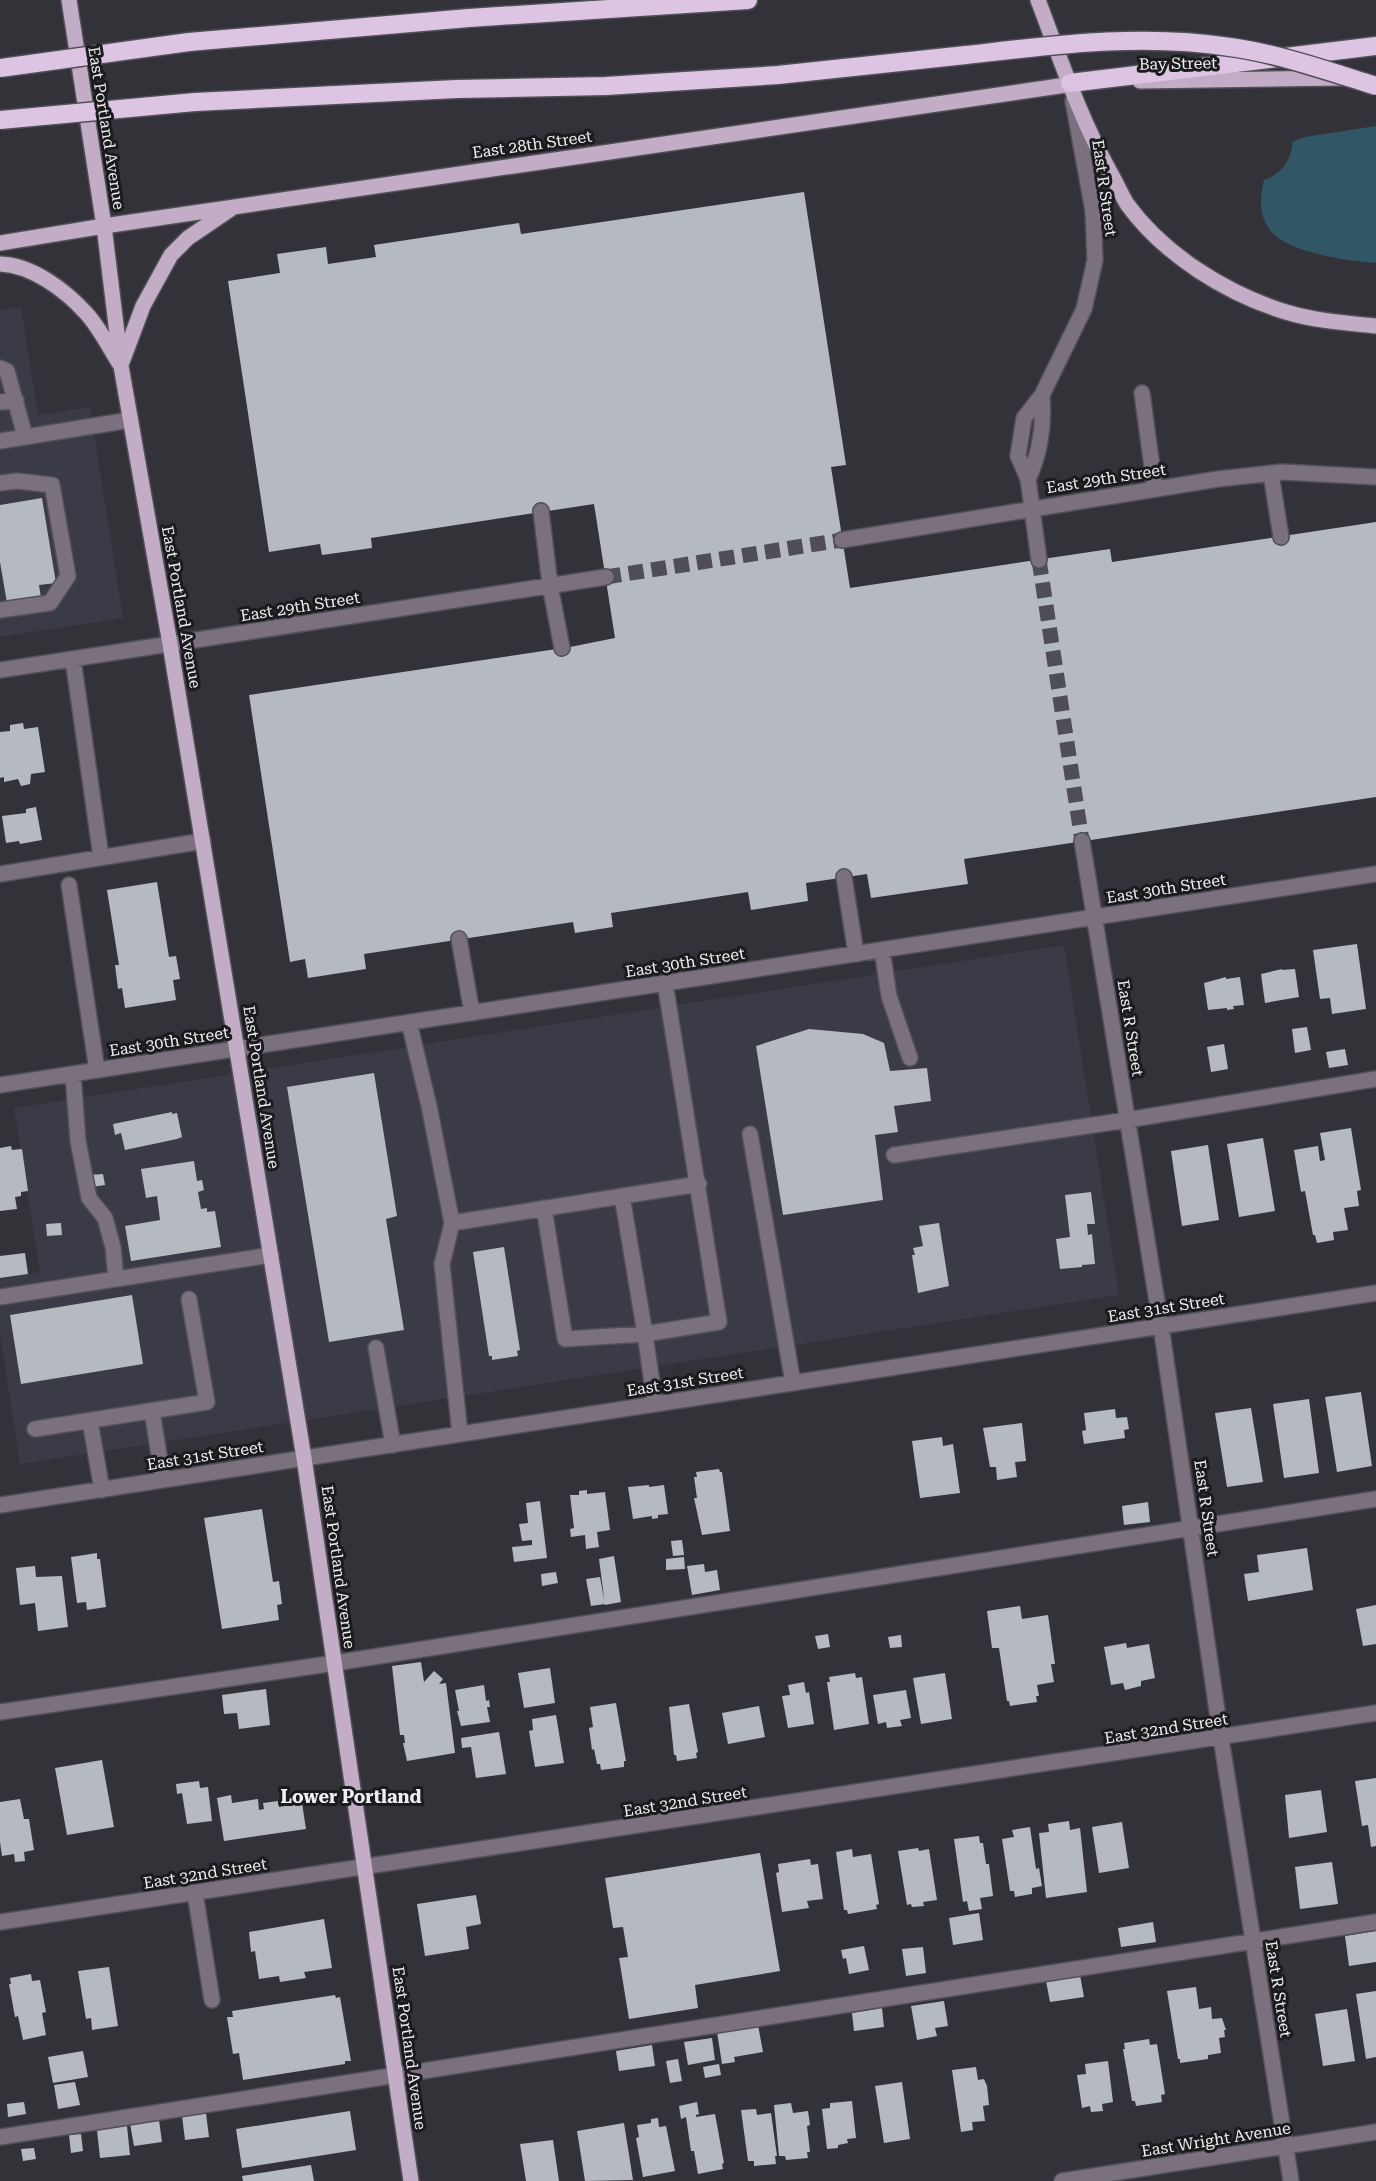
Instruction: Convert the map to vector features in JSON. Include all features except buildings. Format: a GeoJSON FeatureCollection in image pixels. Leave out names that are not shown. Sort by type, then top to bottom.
{"type":"FeatureCollection","features":[{"type":"Feature","properties":{"kind":"highway"},"geometry":{"type":"LineString","coordinates":[[0,68],[189,42],[470,18],[747,0]]}},
{"type":"Feature","properties":{"kind":"highway"},"geometry":{"type":"LineString","coordinates":[[0,120],[195,102],[458,89],[618,86],[778,75],[1113,41],[1175,41],[1230,47],[1279,56],[1376,86]]}},
{"type":"Feature","properties":{"kind":"highway"},"geometry":{"type":"LineString","coordinates":[[1070,83],[1376,46]]}},
{"type":"Feature","properties":{"kind":"main road","name":"East Portland Avenue"},"geometry":{"type":"LineString","coordinates":[[69,0],[104,226],[121,366],[238,1049],[304,1458],[411,2181]]}},
{"type":"Feature","properties":{"kind":"main road"},"geometry":{"type":"LineString","coordinates":[[1038,0],[1093,142],[1127,204],[1162,242],[1204,275],[1242,297],[1288,313],[1376,326]]}},
{"type":"Feature","properties":{"kind":"main road","name":"Bay Street"},"geometry":{"type":"LineString","coordinates":[[1070,83],[1376,77]]}},
{"type":"Feature","properties":{"kind":"main road","name":"East 28th Street"},"geometry":{"type":"LineString","coordinates":[[0,243],[1070,83]]}},
{"type":"Feature","properties":{"kind":"main road"},"geometry":{"type":"LineString","coordinates":[[121,366],[143,306],[171,255],[188,238],[234,207]]}},
{"type":"Feature","properties":{"kind":"main road"},"geometry":{"type":"LineString","coordinates":[[0,264],[11,264],[43,276],[87,314],[121,366]]}},
{"type":"Feature","properties":{"kind":"street","name":"East R Street"},"geometry":{"type":"LineString","coordinates":[[1039,560],[1028,479],[1037,460],[1044,422],[1042,395],[1084,309],[1095,260],[1092,211],[1070,83]]}},
{"type":"Feature","properties":{"kind":"street"},"geometry":{"type":"LineString","coordinates":[[0,368],[7,371],[25,436]]}},
{"type":"Feature","properties":{"kind":"street"},"geometry":{"type":"LineString","coordinates":[[1142,393],[1155,489]]}},
{"type":"Feature","properties":{"kind":"street"},"geometry":{"type":"LineString","coordinates":[[0,402],[16,400]]}},
{"type":"Feature","properties":{"kind":"street"},"geometry":{"type":"LineString","coordinates":[[0,441],[130,420]]}},
{"type":"Feature","properties":{"kind":"street"},"geometry":{"type":"LineString","coordinates":[[1271,474],[1281,537]]}},
{"type":"Feature","properties":{"kind":"street","name":"East 29th Street"},"geometry":{"type":"LineString","coordinates":[[842,540],[1218,479],[1271,474],[1376,477]]}},
{"type":"Feature","properties":{"kind":"street"},"geometry":{"type":"LineString","coordinates":[[0,483],[17,481],[52,485],[68,576],[50,603],[0,610]]}},
{"type":"Feature","properties":{"kind":"street"},"geometry":{"type":"LineString","coordinates":[[541,511],[550,585],[562,648]]}},
{"type":"Feature","properties":{"kind":"street","name":"East 29th Street"},"geometry":{"type":"LineString","coordinates":[[0,670],[606,577]]}},
{"type":"Feature","properties":{"kind":"street"},"geometry":{"type":"LineString","coordinates":[[73,659],[101,857]]}},
{"type":"Feature","properties":{"kind":"street"},"geometry":{"type":"LineString","coordinates":[[0,874],[203,841]]}},
{"type":"Feature","properties":{"kind":"street","name":"East R Street"},"geometry":{"type":"LineString","coordinates":[[1083,841],[1161,1326],[1221,1737],[1291,2181]]}},
{"type":"Feature","properties":{"kind":"street","name":"East 30th Street"},"geometry":{"type":"LineString","coordinates":[[0,1085],[1376,874]]}},
{"type":"Feature","properties":{"kind":"street"},"geometry":{"type":"LineString","coordinates":[[844,877],[856,954]]}},
{"type":"Feature","properties":{"kind":"street"},"geometry":{"type":"LineString","coordinates":[[69,885],[97,1070]]}},
{"type":"Feature","properties":{"kind":"street"},"geometry":{"type":"LineString","coordinates":[[459,939],[472,1013]]}},
{"type":"Feature","properties":{"kind":"street"},"geometry":{"type":"LineString","coordinates":[[882,950],[889,996],[910,1058]]}},
{"type":"Feature","properties":{"kind":"street"},"geometry":{"type":"LineString","coordinates":[[544,1208],[565,1339],[645,1334],[719,1322],[699,1184],[689,1136],[665,983]]}},
{"type":"Feature","properties":{"kind":"street"},"geometry":{"type":"LineString","coordinates":[[409,1022],[429,1106],[452,1223],[442,1264],[460,1434]]}},
{"type":"Feature","properties":{"kind":"street"},"geometry":{"type":"LineString","coordinates":[[73,1074],[78,1141],[89,1198],[105,1218],[113,1247],[116,1279]]}},
{"type":"Feature","properties":{"kind":"street"},"geometry":{"type":"LineString","coordinates":[[894,1155],[1376,1079]]}},
{"type":"Feature","properties":{"kind":"street"},"geometry":{"type":"LineString","coordinates":[[750,1134],[793,1383]]}},
{"type":"Feature","properties":{"kind":"street"},"geometry":{"type":"LineString","coordinates":[[452,1223],[699,1184]]}},
{"type":"Feature","properties":{"kind":"street"},"geometry":{"type":"LineString","coordinates":[[622,1196],[655,1404]]}},
{"type":"Feature","properties":{"kind":"street"},"geometry":{"type":"LineString","coordinates":[[0,1296],[272,1255]]}},
{"type":"Feature","properties":{"kind":"street","name":"East 31st Street"},"geometry":{"type":"LineString","coordinates":[[0,1505],[1376,1293]]}},
{"type":"Feature","properties":{"kind":"street"},"geometry":{"type":"LineString","coordinates":[[35,1429],[207,1402],[189,1299]]}},
{"type":"Feature","properties":{"kind":"street"},"geometry":{"type":"LineString","coordinates":[[376,1348],[393,1445]]}},
{"type":"Feature","properties":{"kind":"street"},"geometry":{"type":"LineString","coordinates":[[152,1411],[163,1480]]}},
{"type":"Feature","properties":{"kind":"street"},"geometry":{"type":"LineString","coordinates":[[90,1421],[102,1490]]}},
{"type":"Feature","properties":{"kind":"street"},"geometry":{"type":"LineString","coordinates":[[0,1712],[335,1663],[1376,1499]]}},
{"type":"Feature","properties":{"kind":"street","name":"East 32nd Street"},"geometry":{"type":"LineString","coordinates":[[0,1923],[1376,1713]]}},
{"type":"Feature","properties":{"kind":"street"},"geometry":{"type":"LineString","coordinates":[[195,1893],[212,2000]]}},
{"type":"Feature","properties":{"kind":"street"},"geometry":{"type":"LineString","coordinates":[[0,2137],[1376,1922]]}},
{"type":"Feature","properties":{"kind":"street","name":"East Wright Avenue"},"geometry":{"type":"LineString","coordinates":[[1062,2181],[1376,2132]]}},
{"type":"Feature","properties":{"kind":"shaded area"},"geometry":{"type":"Polygon","coordinates":[[[21,307],[38,415],[90,407],[123,618],[0,637],[0,310],[21,307]]]}},
{"type":"Feature","properties":{"kind":"shaded area"},"geometry":{"type":"Polygon","coordinates":[[[1064,945],[1119,1295],[20,1464],[0,1333],[0,1279],[40,1272],[14,1108],[1064,945]]]}},
{"type":"Feature","properties":{"kind":"water"},"geometry":{"type":"Polygon","coordinates":[[[1376,126],[1376,263],[1319,254],[1290,245],[1278,238],[1263,218],[1262,193],[1264,180],[1280,170],[1288,160],[1292,142],[1305,137],[1376,126]]]}},
{"type":"Feature","properties":{"kind":"tunnel"},"geometry":{"type":"LineString","coordinates":[[606,577],[842,540]]}},
{"type":"Feature","properties":{"kind":"tunnel"},"geometry":{"type":"LineString","coordinates":[[1039,560],[1082,841]]}},
{"type":"Feature","properties":{"kind":"district","name":"Lower Portland"},"geometry":{"type":"Point","coordinates":[351,1797]}}]}
